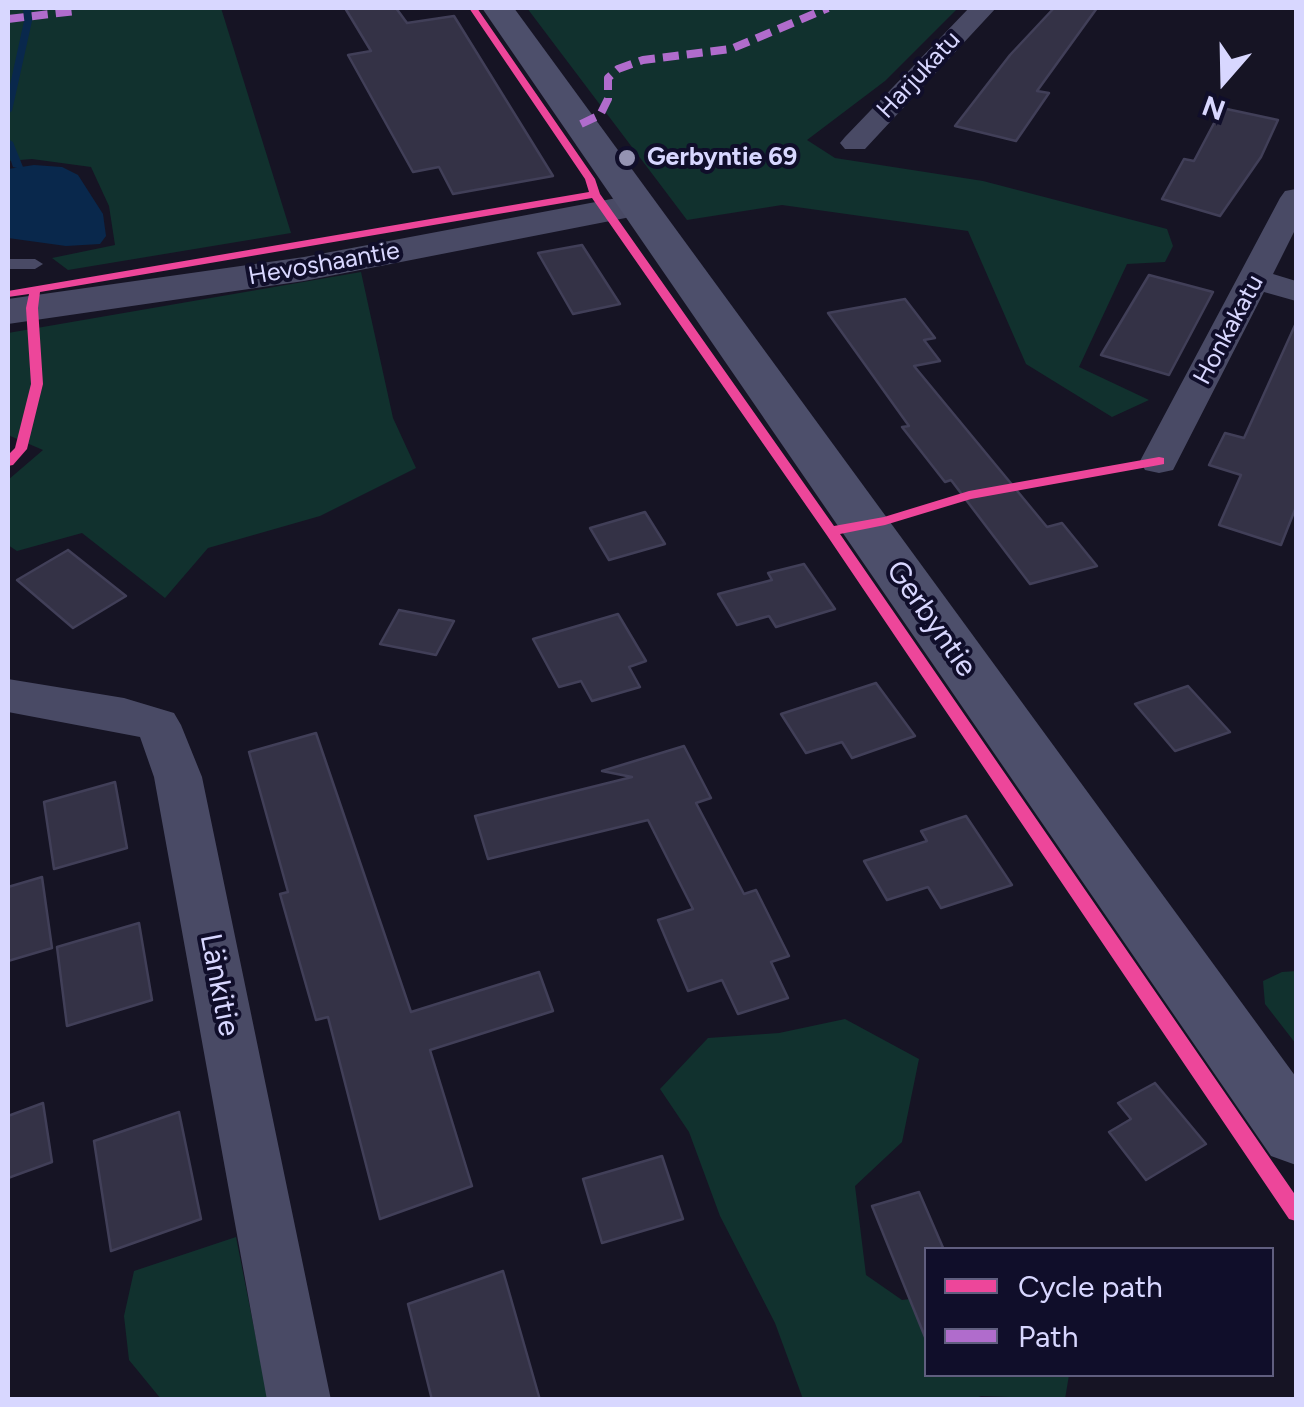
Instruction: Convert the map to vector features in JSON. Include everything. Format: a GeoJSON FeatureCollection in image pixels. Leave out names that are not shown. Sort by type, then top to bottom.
{"type":"FeatureCollection","features":[{"type":"Feature","properties":{"kind":"main road","name":"Gerbyntie"},"geometry":{"type":"LineString","coordinates":[[498,8],[1296,1133]]}},
{"type":"Feature","properties":{"kind":"street","name":"Harjukatu"},"geometry":{"type":"LineString","coordinates":[[855,144],[983,8]]}},
{"type":"Feature","properties":{"kind":"street","name":"Honkakatu"},"geometry":{"type":"LineString","coordinates":[[1159,461],[1296,198]]}},
{"type":"Feature","properties":{"kind":"street","name":"Hevoshaantie"},"geometry":{"type":"LineString","coordinates":[[8,312],[304,270],[638,205]]}},
{"type":"Feature","properties":{"kind":"street"},"geometry":{"type":"LineString","coordinates":[[1256,280],[1296,291]]}},
{"type":"Feature","properties":{"kind":"street","name":"Länkitie"},"geometry":{"type":"LineString","coordinates":[[8,696],[124,715],[158,725],[178,777],[299,1400]]}},
{"type":"Feature","properties":{"kind":"lane"},"geometry":{"type":"LineString","coordinates":[[8,264],[35,264]]}},
{"type":"Feature","properties":{"kind":"green space"},"geometry":{"type":"Polygon","coordinates":[[[8,8],[221,8],[291,233],[68,270],[52,258],[115,245],[109,206],[91,167],[32,159],[8,161],[8,8]]]}},
{"type":"Feature","properties":{"kind":"green space"},"geometry":{"type":"Polygon","coordinates":[[[527,8],[958,8],[885,81],[807,140],[835,158],[983,181],[1167,229],[1173,246],[1165,262],[1127,264],[1079,367],[1149,400],[1112,417],[1026,364],[968,231],[782,205],[687,220],[527,8]]]}},
{"type":"Feature","properties":{"kind":"green space"},"geometry":{"type":"Polygon","coordinates":[[[361,272],[393,418],[416,468],[320,516],[208,548],[165,598],[82,533],[17,551],[8,545],[8,480],[43,450],[8,435],[8,333],[361,272]]]}},
{"type":"Feature","properties":{"kind":"green space"},"geometry":{"type":"Polygon","coordinates":[[[1296,971],[1296,1044],[1265,1004],[1263,981],[1282,972],[1296,971]]]}},
{"type":"Feature","properties":{"kind":"green space"},"geometry":{"type":"Polygon","coordinates":[[[845,1019],[919,1059],[902,1142],[855,1186],[866,1275],[902,1300],[924,1297],[924,1377],[1069,1377],[1065,1399],[803,1399],[775,1323],[720,1216],[689,1132],[660,1089],[708,1038],[779,1033],[845,1019]]]}},
{"type":"Feature","properties":{"kind":"green space"},"geometry":{"type":"Polygon","coordinates":[[[236,1237],[268,1399],[161,1399],[129,1360],[124,1316],[134,1271],[236,1237]]]}},
{"type":"Feature","properties":{"kind":"water"},"geometry":{"type":"Polygon","coordinates":[[[34,165],[62,167],[78,175],[103,214],[106,236],[100,244],[66,246],[8,238],[8,169],[34,165]]]}},
{"type":"Feature","properties":{"kind":"building"},"geometry":{"type":"Polygon","coordinates":[[[345,8],[396,8],[407,23],[454,16],[553,176],[453,194],[439,167],[413,172],[348,55],[371,51],[345,8]]]}},
{"type":"Feature","properties":{"kind":"building"},"geometry":{"type":"Polygon","coordinates":[[[1054,8],[1097,8],[1037,91],[1049,93],[1016,141],[955,126],[1010,55],[1054,8]]]}},
{"type":"Feature","properties":{"kind":"building"},"geometry":{"type":"Polygon","coordinates":[[[1222,108],[1278,120],[1261,157],[1220,216],[1162,199],[1184,159],[1194,161],[1222,108]]]}},
{"type":"Feature","properties":{"kind":"building"},"geometry":{"type":"Polygon","coordinates":[[[582,245],[620,304],[573,314],[538,253],[582,245]]]}},
{"type":"Feature","properties":{"kind":"building"},"geometry":{"type":"Polygon","coordinates":[[[1149,275],[1213,292],[1169,375],[1101,355],[1149,275]]]}},
{"type":"Feature","properties":{"kind":"building"},"geometry":{"type":"Polygon","coordinates":[[[905,299],[935,338],[924,340],[940,361],[914,366],[1047,527],[1062,523],[1097,566],[1030,584],[951,480],[945,482],[902,427],[909,426],[828,313],[905,299]]]}},
{"type":"Feature","properties":{"kind":"building"},"geometry":{"type":"Polygon","coordinates":[[[1296,323],[1296,507],[1281,545],[1219,525],[1241,475],[1209,465],[1225,433],[1244,438],[1296,323]]]}},
{"type":"Feature","properties":{"kind":"building"},"geometry":{"type":"Polygon","coordinates":[[[645,512],[665,544],[609,560],[590,528],[645,512]]]}},
{"type":"Feature","properties":{"kind":"building"},"geometry":{"type":"Polygon","coordinates":[[[68,550],[126,596],[73,628],[17,580],[68,550]]]}},
{"type":"Feature","properties":{"kind":"building"},"geometry":{"type":"Polygon","coordinates":[[[804,564],[835,609],[776,627],[769,616],[737,625],[718,594],[772,580],[768,573],[804,564]]]}},
{"type":"Feature","properties":{"kind":"building"},"geometry":{"type":"Polygon","coordinates":[[[399,610],[454,621],[436,655],[380,644],[399,610]]]}},
{"type":"Feature","properties":{"kind":"building"},"geometry":{"type":"Polygon","coordinates":[[[618,614],[646,661],[629,667],[640,687],[592,701],[581,681],[559,687],[533,639],[618,614]]]}},
{"type":"Feature","properties":{"kind":"building"},"geometry":{"type":"Polygon","coordinates":[[[876,683],[915,736],[852,758],[842,742],[806,753],[781,714],[876,683]]]}},
{"type":"Feature","properties":{"kind":"building"},"geometry":{"type":"Polygon","coordinates":[[[1188,686],[1230,732],[1175,751],[1135,704],[1188,686]]]}},
{"type":"Feature","properties":{"kind":"building"},"geometry":{"type":"Polygon","coordinates":[[[316,733],[411,1012],[539,972],[553,1011],[430,1050],[472,1186],[380,1219],[328,1017],[316,1020],[280,894],[288,892],[249,752],[316,733]]]}},
{"type":"Feature","properties":{"kind":"building"},"geometry":{"type":"Polygon","coordinates":[[[684,746],[711,798],[696,803],[744,894],[756,890],[789,956],[771,962],[788,998],[738,1014],[722,980],[688,991],[658,920],[693,909],[648,820],[488,859],[475,816],[632,777],[602,771],[684,746]]]}},
{"type":"Feature","properties":{"kind":"building"},"geometry":{"type":"Polygon","coordinates":[[[115,782],[127,848],[54,869],[44,802],[115,782]]]}},
{"type":"Feature","properties":{"kind":"building"},"geometry":{"type":"Polygon","coordinates":[[[966,816],[1012,885],[941,908],[928,887],[887,900],[864,861],[927,841],[921,831],[966,816]]]}},
{"type":"Feature","properties":{"kind":"building"},"geometry":{"type":"Polygon","coordinates":[[[42,877],[52,948],[8,961],[8,887],[42,877]]]}},
{"type":"Feature","properties":{"kind":"building"},"geometry":{"type":"Polygon","coordinates":[[[139,923],[152,1000],[67,1026],[57,947],[139,923]]]}},
{"type":"Feature","properties":{"kind":"building"},"geometry":{"type":"Polygon","coordinates":[[[1155,1083],[1206,1144],[1146,1180],[1109,1132],[1131,1119],[1118,1103],[1155,1083]]]}},
{"type":"Feature","properties":{"kind":"building"},"geometry":{"type":"Polygon","coordinates":[[[43,1103],[52,1162],[8,1178],[8,1116],[43,1103]]]}},
{"type":"Feature","properties":{"kind":"building"},"geometry":{"type":"Polygon","coordinates":[[[179,1112],[201,1219],[111,1251],[94,1141],[179,1112]]]}},
{"type":"Feature","properties":{"kind":"building"},"geometry":{"type":"Polygon","coordinates":[[[662,1156],[683,1219],[602,1243],[583,1179],[662,1156]]]}},
{"type":"Feature","properties":{"kind":"building"},"geometry":{"type":"Polygon","coordinates":[[[919,1192],[943,1247],[924,1247],[924,1335],[872,1206],[919,1192]]]}},
{"type":"Feature","properties":{"kind":"building"},"geometry":{"type":"Polygon","coordinates":[[[503,1271],[540,1400],[432,1400],[408,1304],[503,1271]]]}},
{"type":"Feature","properties":{"kind":"waterway"},"geometry":{"type":"LineString","coordinates":[[8,111],[28,21],[27,8]]}},
{"type":"Feature","properties":{"kind":"waterway"},"geometry":{"type":"LineString","coordinates":[[8,142],[18,167]]}},
{"type":"Feature","properties":{"kind":"marked path"},"geometry":{"type":"LineString","coordinates":[[581,124],[600,115],[608,99],[608,78],[618,69],[643,60],[731,49],[828,8]]}},
{"type":"Feature","properties":{"kind":"marked path"},"geometry":{"type":"LineString","coordinates":[[8,19],[76,11]]}},
{"type":"Feature","properties":{"kind":"cycle path"},"geometry":{"type":"LineString","coordinates":[[473,8],[590,179],[595,194],[831,531],[1296,1212]]}},
{"type":"Feature","properties":{"kind":"cycle path"},"geometry":{"type":"LineString","coordinates":[[8,294],[595,194]]}},
{"type":"Feature","properties":{"kind":"cycle path"},"geometry":{"type":"LineString","coordinates":[[8,462],[21,449],[37,384],[32,308],[35,291]]}},
{"type":"Feature","properties":{"kind":"cycle path"},"geometry":{"type":"LineString","coordinates":[[831,531],[885,521],[969,495],[1159,461]]}},
{"type":"Feature","properties":{"kind":"place","name":"Gerbyntie 69"},"geometry":{"type":"Point","coordinates":[627,158]}}]}
